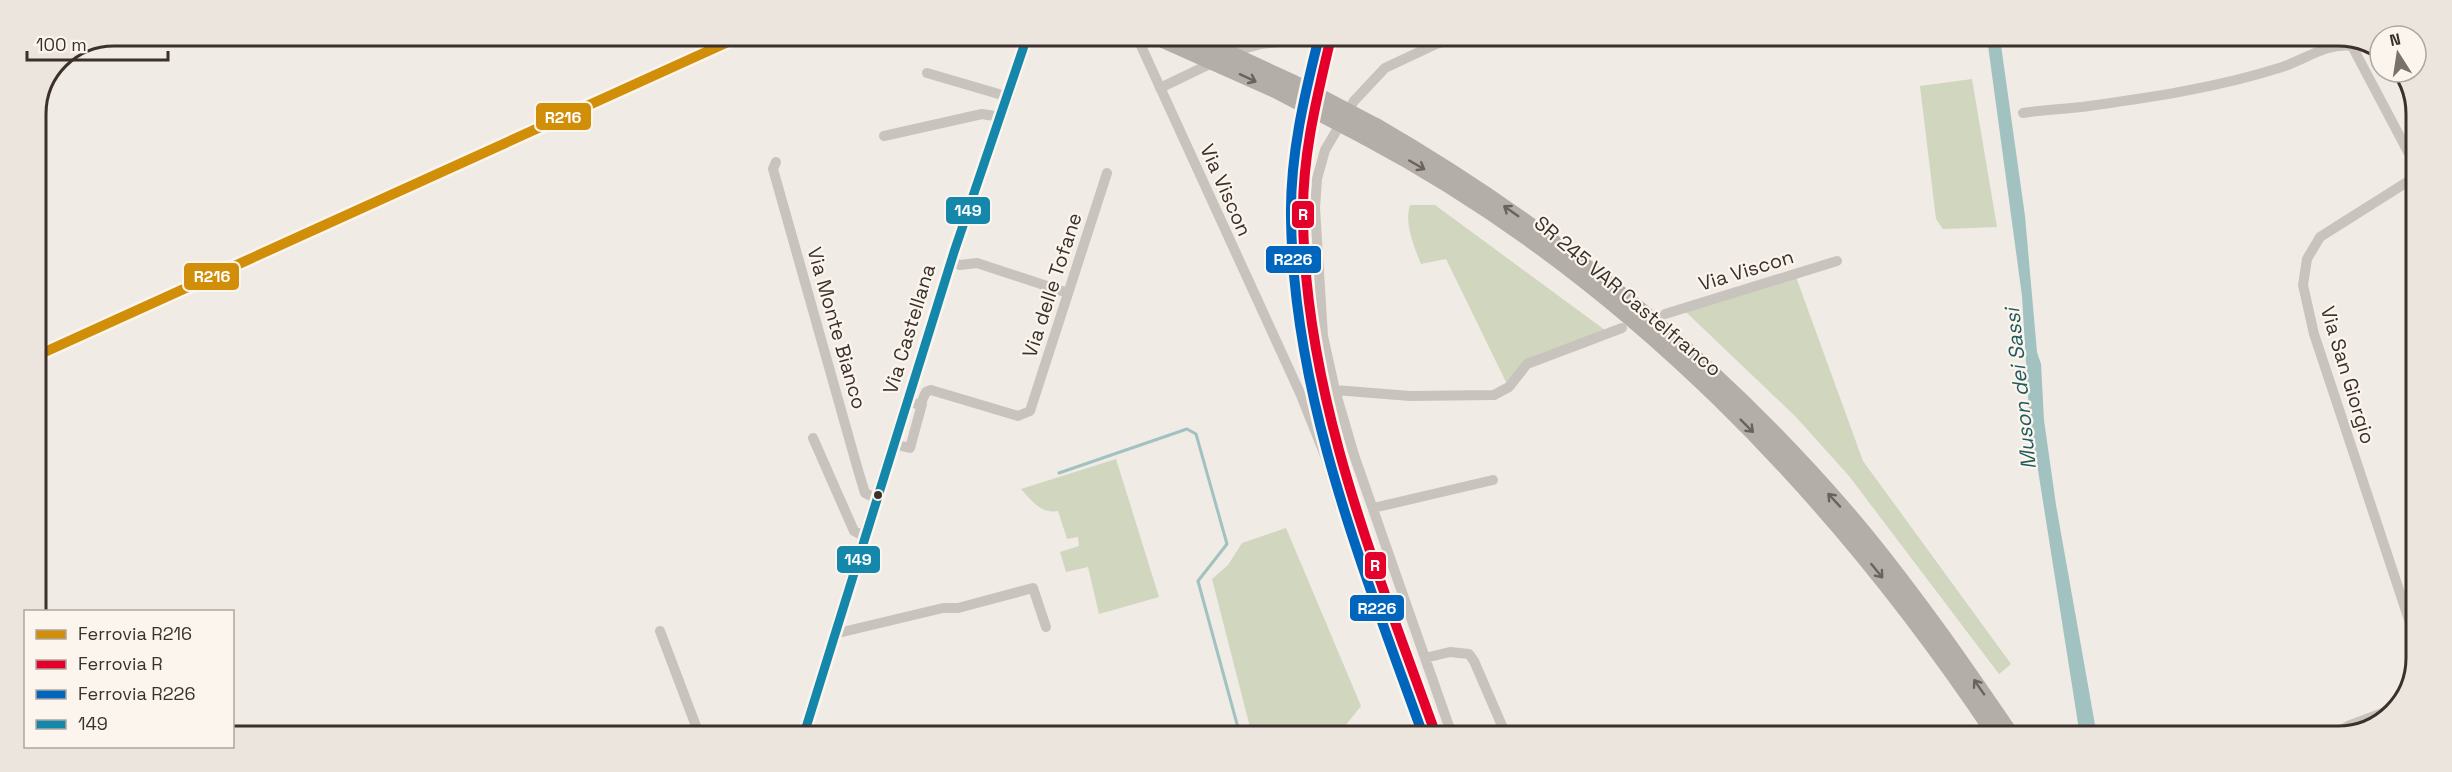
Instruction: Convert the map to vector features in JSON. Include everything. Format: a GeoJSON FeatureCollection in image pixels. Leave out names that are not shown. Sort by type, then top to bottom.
{"type":"FeatureCollection","features":[{"type":"Feature","properties":{"kind":"highway","name":"SR 245 VAR Castelfranco"},"geometry":{"type":"LineString","coordinates":[[1176,46],[1431,158],[1533,226],[1640,311],[1719,381],[1765,426],[1864,533],[1938,629],[2005,726]]}},
{"type":"Feature","properties":{"kind":"highway","name":"SR 245 VAR Castelfranco"},"geometry":{"type":"LineString","coordinates":[[1214,46],[1286,79],[1371,132],[1524,235],[1642,329],[1728,407],[1795,475],[1859,549],[1924,633],[1989,726]]}},
{"type":"Feature","properties":{"kind":"street","name":"Via Castellana"},"geometry":{"type":"LineString","coordinates":[[806,726],[951,262],[1009,98],[1022,46]]}},
{"type":"Feature","properties":{"kind":"street","name":"Via Viscon"},"geometry":{"type":"LineString","coordinates":[[1141,46],[1315,427],[1340,506]]}},
{"type":"Feature","properties":{"kind":"street"},"geometry":{"type":"LineString","coordinates":[[1160,88],[1239,50],[1254,46]]}},
{"type":"Feature","properties":{"kind":"street"},"geometry":{"type":"LineString","coordinates":[[1432,46],[1385,68],[1354,101],[1324,150],[1317,179],[1316,227],[1323,336],[1335,390],[1354,455],[1449,726]]}},
{"type":"Feature","properties":{"kind":"street"},"geometry":{"type":"LineString","coordinates":[[2023,113],[2081,107],[2243,78],[2281,68],[2340,46]]}},
{"type":"Feature","properties":{"kind":"street"},"geometry":{"type":"LineString","coordinates":[[2353,49],[2405,146]]}},
{"type":"Feature","properties":{"kind":"street"},"geometry":{"type":"LineString","coordinates":[[927,73],[1009,98]]}},
{"type":"Feature","properties":{"kind":"street"},"geometry":{"type":"LineString","coordinates":[[884,136],[982,114],[1001,117]]}},
{"type":"Feature","properties":{"kind":"street","name":"Via Monte Bianco"},"geometry":{"type":"LineString","coordinates":[[776,162],[772,169],[858,470],[866,493],[877,499]]}},
{"type":"Feature","properties":{"kind":"street","name":"Via delle Tofane"},"geometry":{"type":"LineString","coordinates":[[922,404],[926,392],[931,390],[1018,416],[1028,414],[1032,409],[1107,173]]}},
{"type":"Feature","properties":{"kind":"street","name":"Via San Giorgio"},"geometry":{"type":"LineString","coordinates":[[2405,183],[2320,237],[2307,259],[2302,285],[2314,334],[2406,608]]}},
{"type":"Feature","properties":{"kind":"street","name":"Via Viscon"},"geometry":{"type":"LineString","coordinates":[[1665,314],[1838,261]]}},
{"type":"Feature","properties":{"kind":"street"},"geometry":{"type":"LineString","coordinates":[[951,262],[960,265],[977,263],[1068,293]]}},
{"type":"Feature","properties":{"kind":"street"},"geometry":{"type":"LineString","coordinates":[[1335,390],[1410,396],[1494,394],[1509,387],[1527,364],[1622,328]]}},
{"type":"Feature","properties":{"kind":"street"},"geometry":{"type":"LineString","coordinates":[[893,444],[910,448],[922,404],[907,401]]}},
{"type":"Feature","properties":{"kind":"street"},"geometry":{"type":"LineString","coordinates":[[813,438],[854,531],[866,537]]}},
{"type":"Feature","properties":{"kind":"street"},"geometry":{"type":"LineString","coordinates":[[1373,508],[1493,480]]}},
{"type":"Feature","properties":{"kind":"street"},"geometry":{"type":"LineString","coordinates":[[834,634],[943,608],[958,608],[1034,588],[1046,627]]}},
{"type":"Feature","properties":{"kind":"street"},"geometry":{"type":"LineString","coordinates":[[660,631],[696,726]]}},
{"type":"Feature","properties":{"kind":"street"},"geometry":{"type":"LineString","coordinates":[[1425,658],[1450,652],[1469,654],[1502,726]]}},
{"type":"Feature","properties":{"kind":"green space"},"geometry":{"type":"Polygon","coordinates":[[[1972,79],[1997,227],[1943,229],[1936,219],[1920,86],[1972,79]]]}},
{"type":"Feature","properties":{"kind":"green space"},"geometry":{"type":"Polygon","coordinates":[[[1410,205],[1435,205],[1605,330],[1530,358],[1520,365],[1507,384],[1446,259],[1421,264],[1409,227],[1410,205]]]}},
{"type":"Feature","properties":{"kind":"green space"},"geometry":{"type":"Polygon","coordinates":[[[1796,277],[1863,461],[2011,664],[1999,674],[1849,476],[1796,417],[1686,312],[1796,277]]]}},
{"type":"Feature","properties":{"kind":"green space"},"geometry":{"type":"Polygon","coordinates":[[[1116,459],[1159,597],[1099,614],[1088,567],[1066,572],[1060,552],[1079,546],[1078,537],[1067,539],[1058,511],[1042,509],[1021,489],[1116,459]]]}},
{"type":"Feature","properties":{"kind":"green space"},"geometry":{"type":"Polygon","coordinates":[[[1286,528],[1361,706],[1345,726],[1250,726],[1212,579],[1228,565],[1242,543],[1286,528]]]}},
{"type":"Feature","properties":{"kind":"water"},"geometry":{"type":"Polygon","coordinates":[[[1988,46],[2001,46],[2025,216],[2037,352],[2041,364],[2044,420],[2056,505],[2095,726],[2078,726],[2029,413],[2022,296],[1988,46]]]}},
{"type":"Feature","properties":{"kind":"waterway"},"geometry":{"type":"LineString","coordinates":[[1059,473],[1187,429],[1196,434],[1227,544],[1198,581],[1238,726]]}},
{"type":"Feature","properties":{"kind":"rail line","name":"R216"},"geometry":{"type":"LineString","coordinates":[[46,351],[719,46]]}},
{"type":"Feature","properties":{"kind":"rail line","name":"R226"},"geometry":{"type":"LineString","coordinates":[[1317,46],[1295,149],[1291,194],[1295,284],[1304,350],[1335,481],[1377,609],[1420,726]]}},
{"type":"Feature","properties":{"kind":"rail line","name":"R"},"geometry":{"type":"LineString","coordinates":[[1329,46],[1311,127],[1303,194],[1307,284],[1316,350],[1330,416],[1348,481],[1390,609],[1433,726]]}},
{"type":"Feature","properties":{"kind":"transit line","name":"149"},"geometry":{"type":"LineString","coordinates":[[806,726],[954,252],[1024,46]]}},
{"type":"Feature","properties":{"kind":"water label","name":"Muson dei Sassi"},"geometry":{"type":"Point","coordinates":[2020,389]}}]}
